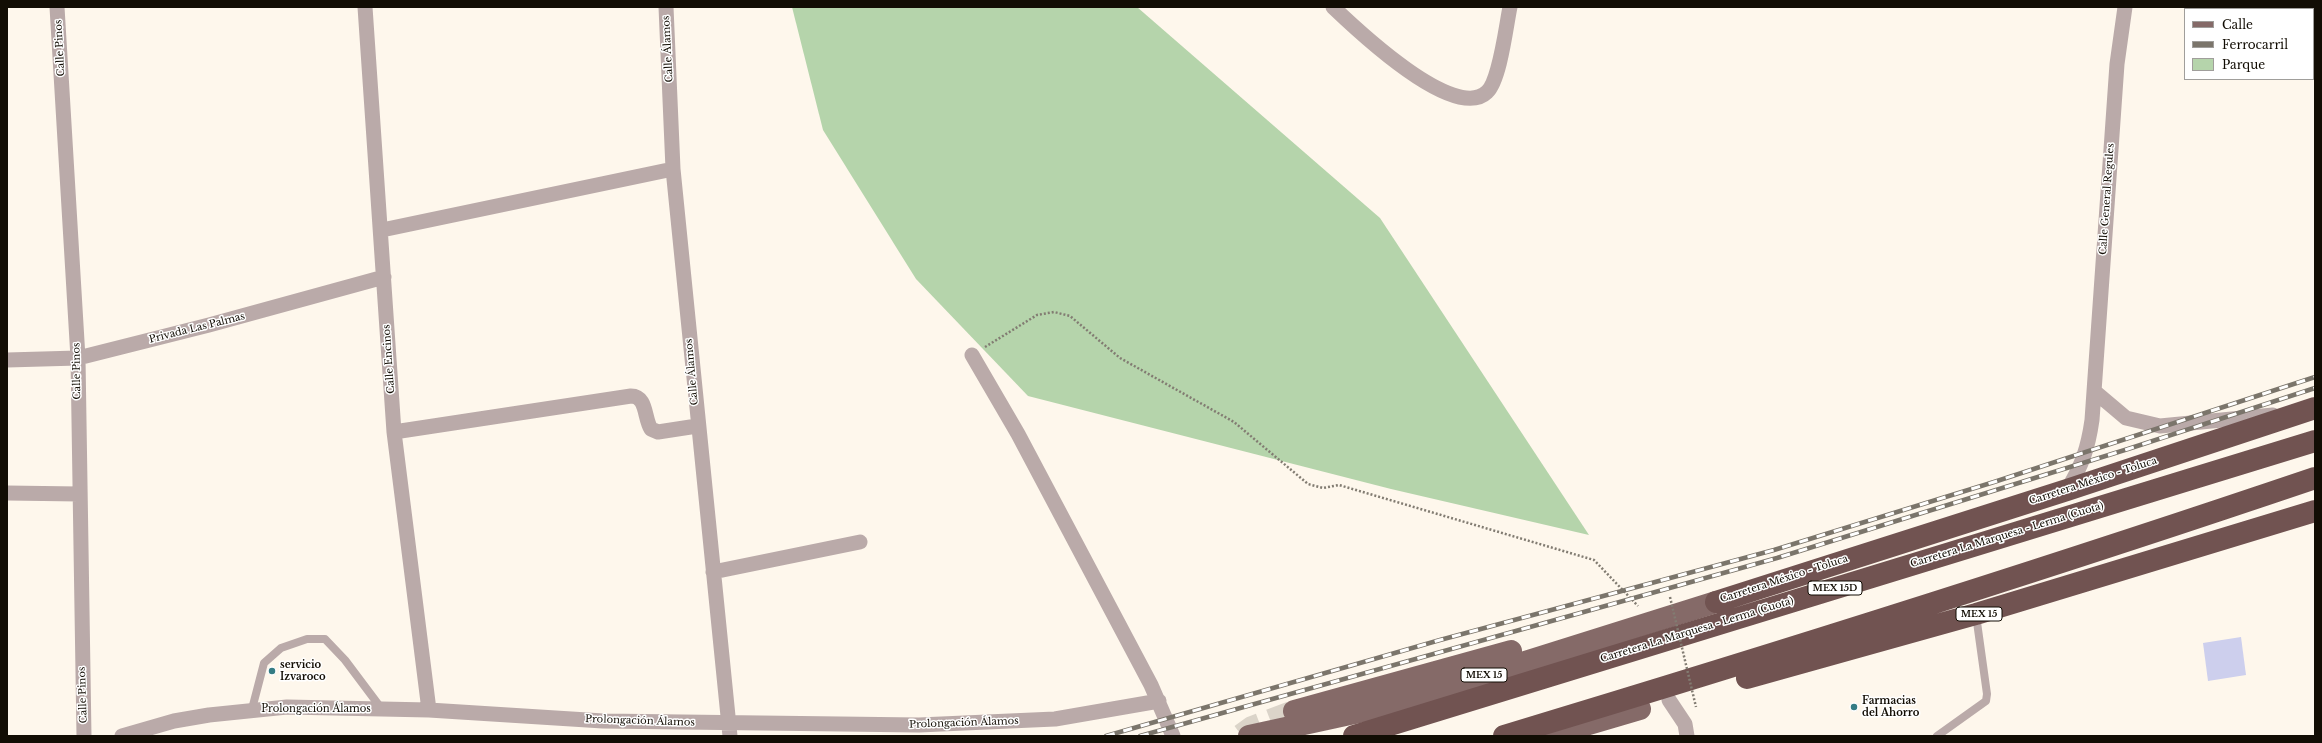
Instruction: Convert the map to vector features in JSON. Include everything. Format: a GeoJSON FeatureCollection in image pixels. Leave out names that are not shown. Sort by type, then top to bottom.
{"type":"FeatureCollection","features":[{"type":"Feature","properties":{"kind":"highway","name":"Carretera México - Toluca"},"geometry":{"type":"LineString","coordinates":[[1716,602],[2067,490],[2310,410]]}},
{"type":"Feature","properties":{"kind":"highway","name":"Carretera La Marquesa - Lerma (Cuota)"},"geometry":{"type":"LineString","coordinates":[[1354,736],[2315,441]]}},
{"type":"Feature","properties":{"kind":"highway"},"geometry":{"type":"LineString","coordinates":[[1504,736],[1803,646],[2022,576],[2315,478]]}},
{"type":"Feature","properties":{"kind":"highway","name":"MEX 15"},"geometry":{"type":"LineString","coordinates":[[1640,709],[1976,614],[2310,513]]}},
{"type":"Feature","properties":{"kind":"main road"},"geometry":{"type":"LineString","coordinates":[[1294,711],[1446,671],[1582,629],[1716,602]]}},
{"type":"Feature","properties":{"kind":"main road","name":"Carretera México - Toluca"},"geometry":{"type":"LineString","coordinates":[[1249,736],[1382,707],[1716,602]]}},
{"type":"Feature","properties":{"kind":"main road"},"geometry":{"type":"LineString","coordinates":[[1573,736],[1596,729],[1640,709]]}},
{"type":"Feature","properties":{"kind":"main road","name":"MEX 15"},"geometry":{"type":"LineString","coordinates":[[1548,736],[1640,709]]}},
{"type":"Feature","properties":{"kind":"street","name":"Calle Pinos"},"geometry":{"type":"LineString","coordinates":[[57,7],[78,358],[84,736]]}},
{"type":"Feature","properties":{"kind":"street","name":"Calle Encinos"},"geometry":{"type":"LineString","coordinates":[[365,7],[382,230],[394,432],[429,710]]}},
{"type":"Feature","properties":{"kind":"street","name":"Calle Álamos"},"geometry":{"type":"LineString","coordinates":[[666,7],[673,169],[697,426],[730,730]]}},
{"type":"Feature","properties":{"kind":"street"},"geometry":{"type":"LineString","coordinates":[[1333,7],[1361,34],[1391,58],[1426,82],[1454,96],[1468,99],[1481,96],[1492,85],[1499,62],[1510,7]]}},
{"type":"Feature","properties":{"kind":"street","name":"Calle General Regules"},"geometry":{"type":"LineString","coordinates":[[2067,490],[2081,467],[2088,444],[2094,391],[2117,64],[2125,7]]}},
{"type":"Feature","properties":{"kind":"street"},"geometry":{"type":"LineString","coordinates":[[382,230],[673,169]]}},
{"type":"Feature","properties":{"kind":"street","name":"Privada Las Palmas"},"geometry":{"type":"LineString","coordinates":[[7,360],[78,358],[209,325],[384,277]]}},
{"type":"Feature","properties":{"kind":"street"},"geometry":{"type":"LineString","coordinates":[[972,355],[1018,434],[1159,701],[1173,736]]}},
{"type":"Feature","properties":{"kind":"street"},"geometry":{"type":"LineString","coordinates":[[2094,391],[2126,418],[2160,426],[2310,410]]}},
{"type":"Feature","properties":{"kind":"street"},"geometry":{"type":"LineString","coordinates":[[394,432],[631,396],[637,396],[642,400],[651,429],[658,432],[697,426]]}},
{"type":"Feature","properties":{"kind":"street"},"geometry":{"type":"LineString","coordinates":[[7,494],[79,494]]}},
{"type":"Feature","properties":{"kind":"street"},"geometry":{"type":"LineString","coordinates":[[713,572],[860,542]]}},
{"type":"Feature","properties":{"kind":"street"},"geometry":{"type":"LineString","coordinates":[[1669,700],[1685,724],[1687,736]]}},
{"type":"Feature","properties":{"kind":"street","name":"Prolongación Álamos"},"geometry":{"type":"LineString","coordinates":[[122,736],[174,721],[252,709],[381,708],[429,710],[730,730],[919,725],[1055,719],[1159,701]]}},
{"type":"Feature","properties":{"kind":"lane"},"geometry":{"type":"LineString","coordinates":[[1937,736],[1986,700],[1987,694],[1976,614]]}},
{"type":"Feature","properties":{"kind":"lane"},"geometry":{"type":"LineString","coordinates":[[252,709],[264,663],[282,648],[307,639],[325,639],[345,660],[381,708]]}},
{"type":"Feature","properties":{"kind":"path"},"geometry":{"type":"LineString","coordinates":[[972,355],[1037,315],[1054,312],[1070,316],[1120,358],[1234,422],[1308,484],[1323,488],[1339,485],[1594,560],[1637,606],[1644,604]]}},
{"type":"Feature","properties":{"kind":"path"},"geometry":{"type":"LineString","coordinates":[[1663,599],[1670,597],[1696,707]]}},
{"type":"Feature","properties":{"kind":"green space"},"geometry":{"type":"Polygon","coordinates":[[[792,7],[1137,7],[1380,218],[1589,535],[1391,489],[1028,396],[916,279],[823,130],[792,7]]]}},
{"type":"Feature","properties":{"kind":"building"},"geometry":{"type":"Polygon","coordinates":[[[2241,637],[2246,675],[2208,681],[2203,643],[2241,637]]]}},
{"type":"Feature","properties":{"kind":"tunnel"},"geometry":{"type":"LineString","coordinates":[[1241,735],[1252,727],[1294,711]]}},
{"type":"Feature","properties":{"kind":"railway"},"geometry":{"type":"LineString","coordinates":[[1106,736],[1440,640],[1774,550],[1994,482],[2315,377]]}},
{"type":"Feature","properties":{"kind":"railway"},"geometry":{"type":"LineString","coordinates":[[1140,736],[1777,558],[2128,449],[2315,388]]}},
{"type":"Feature","properties":{"kind":"place","name":"servicio Izvaroco"},"geometry":{"type":"Point","coordinates":[272,671]}},
{"type":"Feature","properties":{"kind":"place","name":"Farmacias del Ahorro"},"geometry":{"type":"Point","coordinates":[1854,707]}}]}
